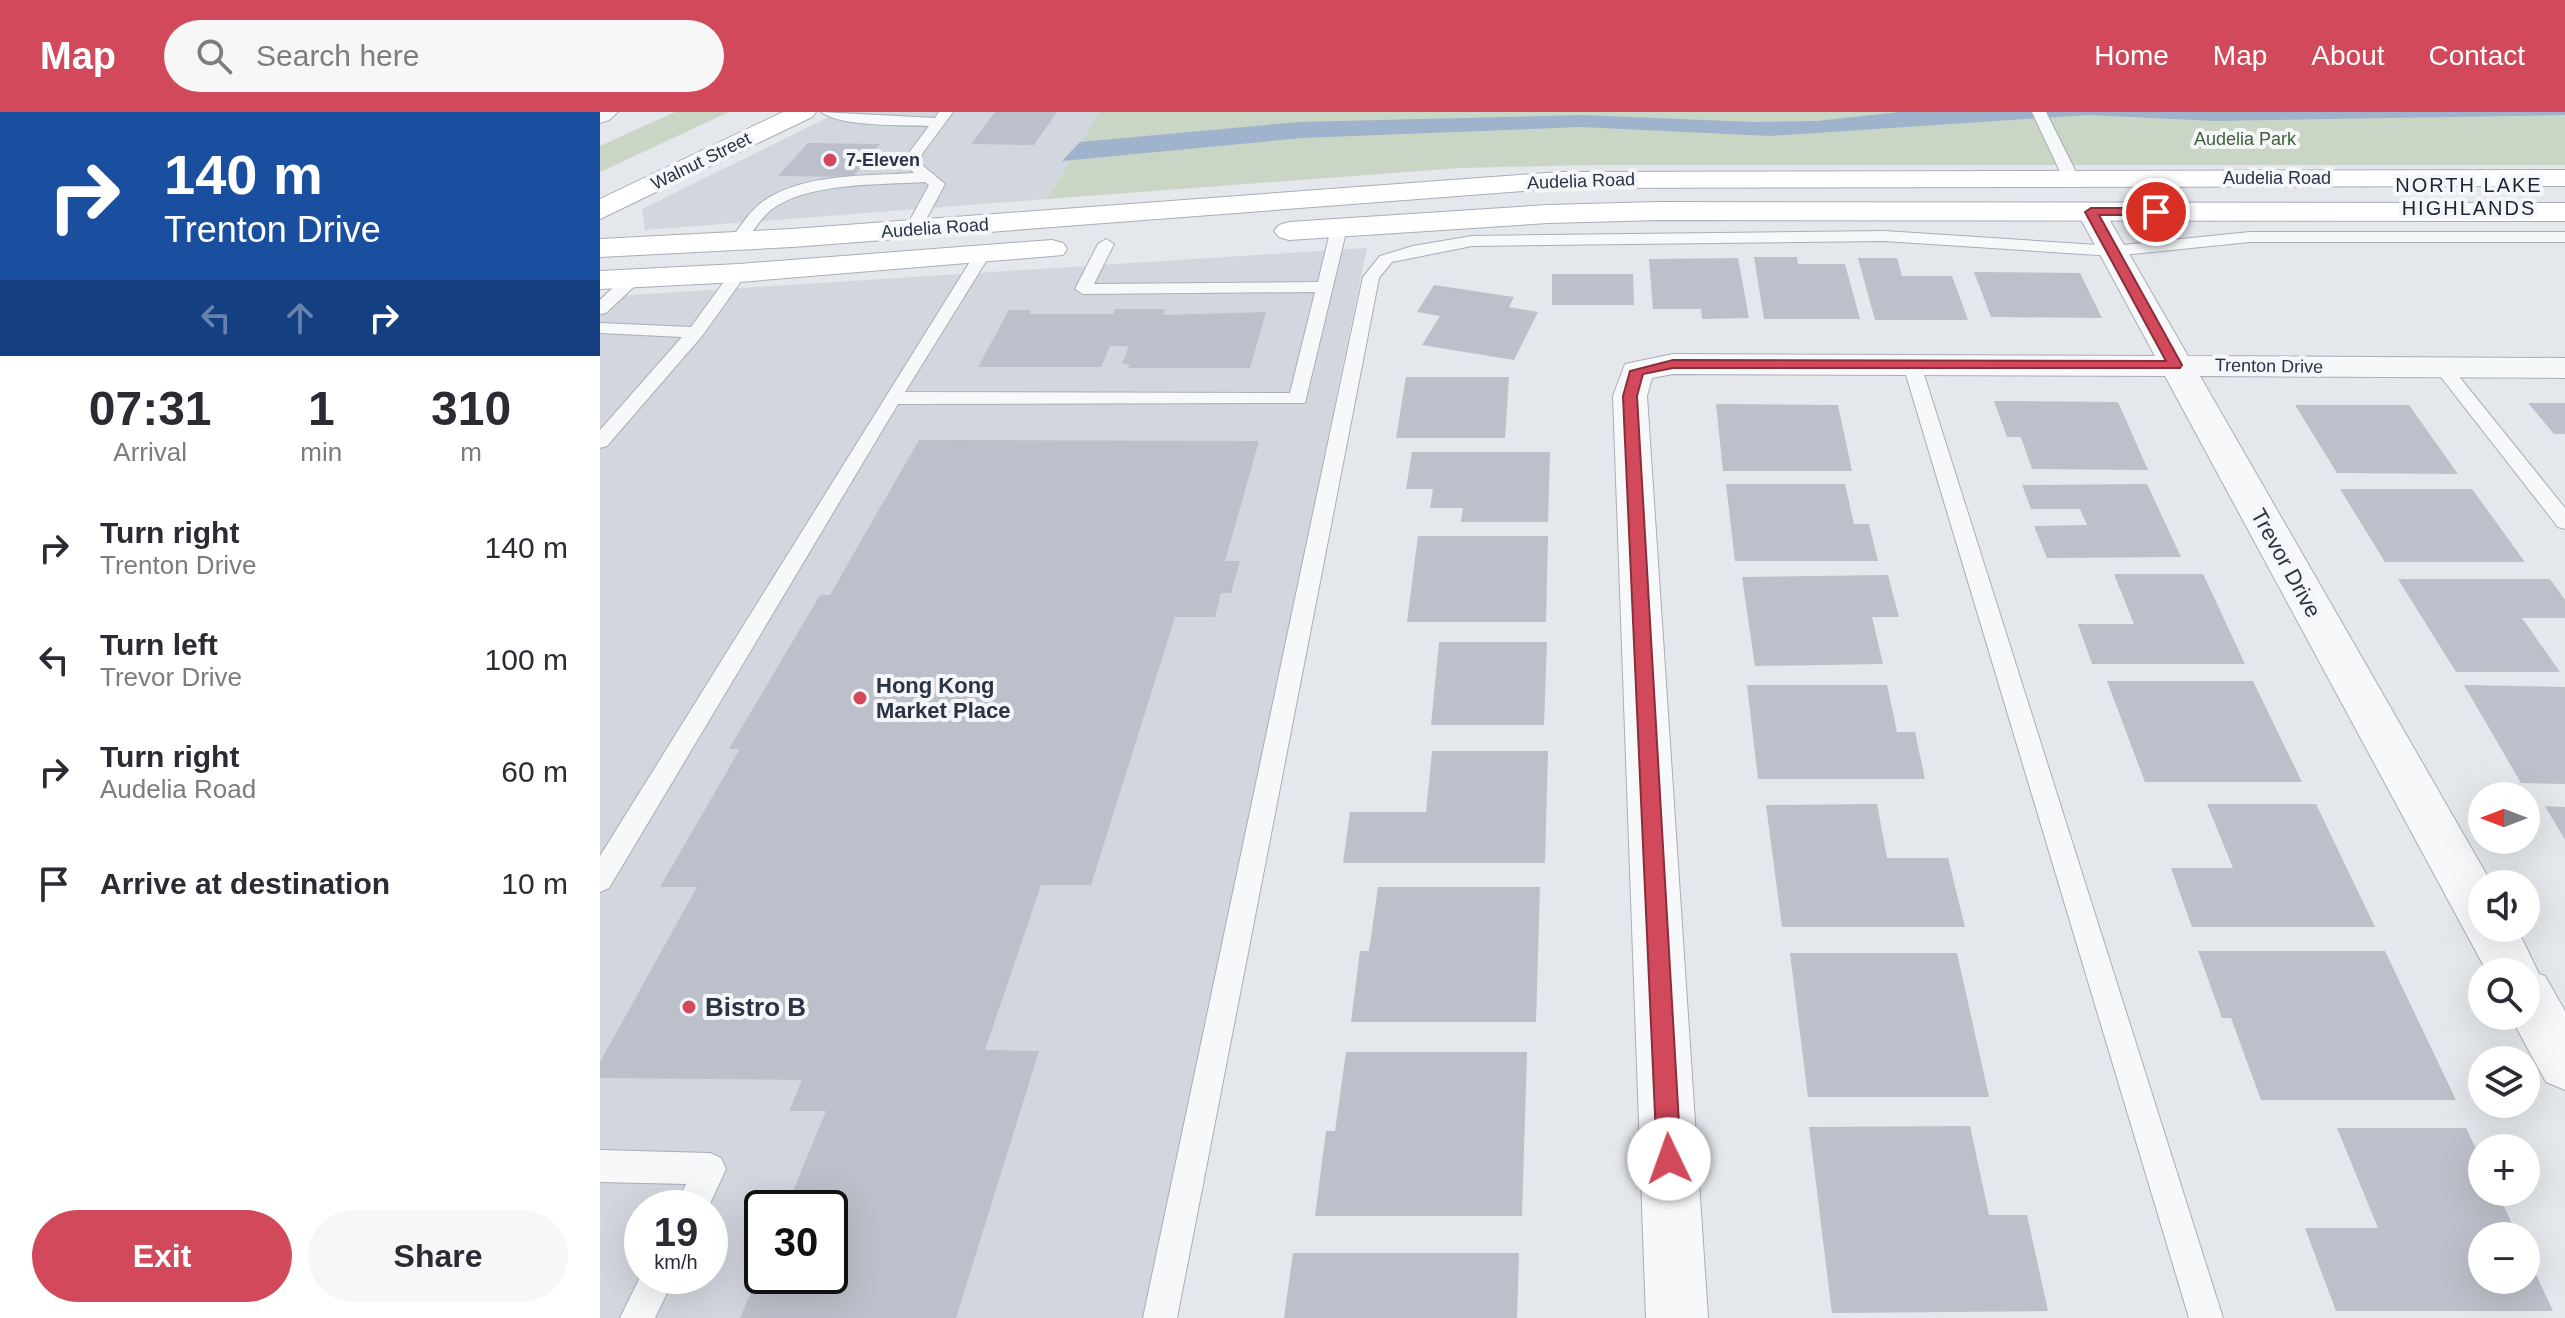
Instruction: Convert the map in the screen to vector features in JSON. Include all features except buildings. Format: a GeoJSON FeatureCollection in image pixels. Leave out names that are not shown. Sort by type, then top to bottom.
{"type":"FeatureCollection","features":[{"type":"Feature","properties":{"kind":"main road","name":"Walnut Street"},"geometry":{"type":"LineString","coordinates":[[600,183],[749,112]]}},
{"type":"Feature","properties":{"kind":"main road","name":"Walnut Street"},"geometry":{"type":"LineString","coordinates":[[600,210],[803,112]]}},
{"type":"Feature","properties":{"kind":"main road"},"geometry":{"type":"LineString","coordinates":[[2071,178],[2091,212]]}},
{"type":"Feature","properties":{"kind":"main road","name":"Audelia Road"},"geometry":{"type":"LineString","coordinates":[[600,248],[913,229],[1575,180],[2565,178]]}},
{"type":"Feature","properties":{"kind":"main road"},"geometry":{"type":"LineString","coordinates":[[1339,228],[1342,197]]}},
{"type":"Feature","properties":{"kind":"main road","name":"Audelia Road"},"geometry":{"type":"LineString","coordinates":[[1262,233],[1548,214],[1659,211],[2565,212]]}},
{"type":"Feature","properties":{"kind":"main road","name":"Audelia Road"},"geometry":{"type":"LineString","coordinates":[[600,280],[739,273],[1118,244]]}},
{"type":"Feature","properties":{"kind":"street","name":"Trevor Drive"},"geometry":{"type":"LineString","coordinates":[[2091,212],[2468,889]]}},
{"type":"Feature","properties":{"kind":"street","name":"Trenton Drive"},"geometry":{"type":"LineString","coordinates":[[1677,1318],[1630,396],[1637,371],[1673,364],[2565,368]]}},
{"type":"Feature","properties":{"kind":"street"},"geometry":{"type":"LineString","coordinates":[[2540,1018],[2565,1063]]}},
{"type":"Feature","properties":{"kind":"lane"},"geometry":{"type":"LineString","coordinates":[[828,112],[870,119],[942,117]]}},
{"type":"Feature","properties":{"kind":"lane"},"geometry":{"type":"LineString","coordinates":[[2039,112],[2071,178]]}},
{"type":"Feature","properties":{"kind":"lane"},"geometry":{"type":"LineString","coordinates":[[913,229],[937,184],[913,165],[915,154],[942,117]]}},
{"type":"Feature","properties":{"kind":"lane"},"geometry":{"type":"LineString","coordinates":[[738,241],[766,205],[794,193],[823,186],[928,177]]}},
{"type":"Feature","properties":{"kind":"lane"},"geometry":{"type":"LineString","coordinates":[[892,398],[1298,399],[1339,228]]}},
{"type":"Feature","properties":{"kind":"lane"},"geometry":{"type":"LineString","coordinates":[[1160,1318],[1371,277],[1386,259],[1472,241],[1884,236],[2113,251],[2250,237],[2565,237]]}},
{"type":"Feature","properties":{"kind":"lane"},"geometry":{"type":"LineString","coordinates":[[1118,244],[1083,289],[1323,287]]}},
{"type":"Feature","properties":{"kind":"lane"},"geometry":{"type":"LineString","coordinates":[[600,880],[982,255]]}},
{"type":"Feature","properties":{"kind":"lane"},"geometry":{"type":"LineString","coordinates":[[600,442],[696,332],[739,273]]}},
{"type":"Feature","properties":{"kind":"lane"},"geometry":{"type":"LineString","coordinates":[[600,309],[632,279]]}},
{"type":"Feature","properties":{"kind":"lane"},"geometry":{"type":"LineString","coordinates":[[600,328],[696,332]]}},
{"type":"Feature","properties":{"kind":"lane"},"geometry":{"type":"LineString","coordinates":[[1912,365],[2206,1318]]}},
{"type":"Feature","properties":{"kind":"lane"},"geometry":{"type":"LineString","coordinates":[[2443,368],[2565,522]]}},
{"type":"Feature","properties":{"kind":"lane"},"geometry":{"type":"LineString","coordinates":[[600,1166],[710,1169],[700,1190]]}},
{"type":"Feature","properties":{"kind":"lane"},"geometry":{"type":"LineString","coordinates":[[637,1318],[649,1294]]}},
{"type":"Feature","properties":{"kind":"shaded area"},"geometry":{"type":"Polygon","coordinates":[[[839,112],[1099,112],[1047,199],[645,230],[642,209],[839,112]]]}},
{"type":"Feature","properties":{"kind":"shaded area"},"geometry":{"type":"Polygon","coordinates":[[[1367,248],[1147,1318],[600,1318],[600,297],[1367,248]]]}},
{"type":"Feature","properties":{"kind":"green space"},"geometry":{"type":"Polygon","coordinates":[[[675,112],[729,112],[600,172],[600,146],[675,112]]]}},
{"type":"Feature","properties":{"kind":"green space","name":"Audelia Park"},"geometry":{"type":"Polygon","coordinates":[[[1099,112],[2565,112],[2565,165],[1594,165],[1460,168],[1047,199],[1099,112]]]}},
{"type":"Feature","properties":{"kind":"water"},"geometry":{"type":"Polygon","coordinates":[[[1899,112],[2565,112],[2565,115],[2214,121],[2088,115],[1769,136],[1580,127],[1302,138],[1062,161],[1080,142],[1298,122],[1582,115],[1753,122],[1817,121],[1899,112]]]}},
{"type":"Feature","properties":{"kind":"place","name":"7-Eleven"},"geometry":{"type":"Point","coordinates":[830,160]}},
{"type":"Feature","properties":{"kind":"place","name":"Hong Kong Market Place"},"geometry":{"type":"Point","coordinates":[860,698]}},
{"type":"Feature","properties":{"kind":"place","name":"Bistro B"},"geometry":{"type":"Point","coordinates":[689,1007]}},
{"type":"Feature","properties":{"kind":"district","name":"NORTH LAKE HIGHLANDS"},"geometry":{"type":"Point","coordinates":[2469,196]}},
{"type":"Feature","properties":{"kind":"route"},"geometry":{"type":"LineString","coordinates":[[1669,1159],[1630,396],[1637,371],[1673,364],[2176,365],[2091,212],[2156,212]]}}]}
